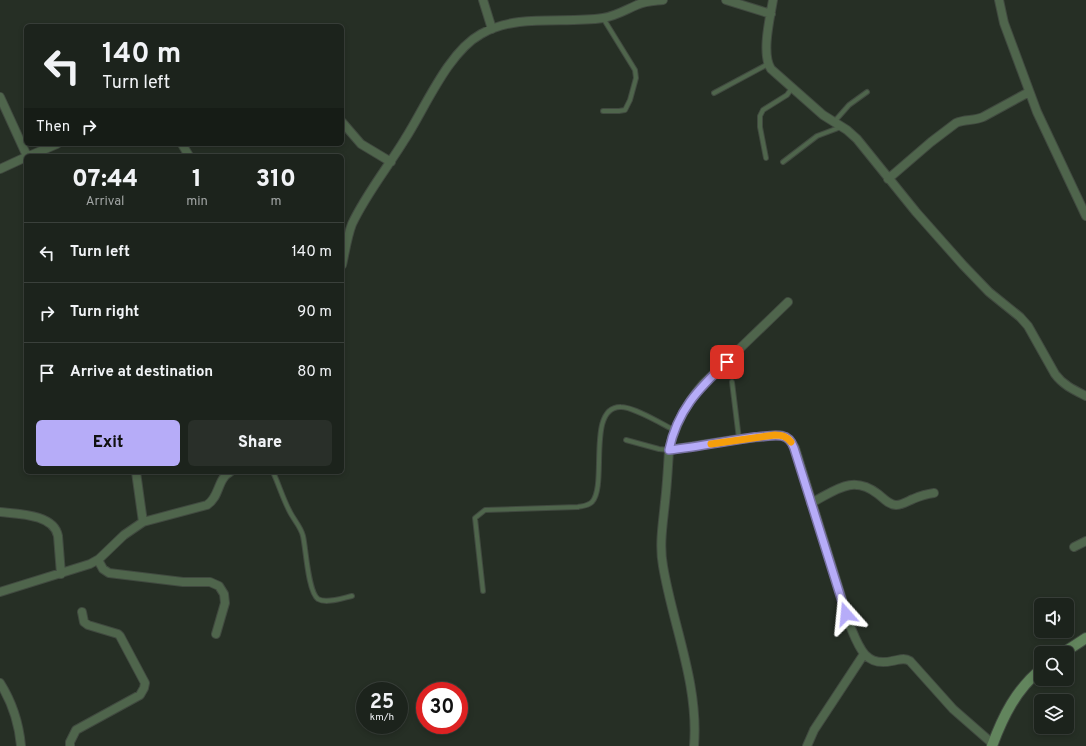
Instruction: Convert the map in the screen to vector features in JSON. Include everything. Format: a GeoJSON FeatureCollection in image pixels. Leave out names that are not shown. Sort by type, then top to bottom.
{"type":"FeatureCollection","features":[{"type":"Feature","properties":{"kind":"main road"},"geometry":{"type":"LineString","coordinates":[[1074,646],[1086,638]]}},
{"type":"Feature","properties":{"kind":"main road"},"geometry":{"type":"LineString","coordinates":[[992,745],[1010,705],[1019,692],[1034,676]]}},
{"type":"Feature","properties":{"kind":"street"},"geometry":{"type":"LineString","coordinates":[[483,0],[492,29]]}},
{"type":"Feature","properties":{"kind":"street"},"geometry":{"type":"LineString","coordinates":[[344,256],[352,226],[357,215],[391,162],[444,73],[459,53],[479,35],[509,24],[547,19],[603,18],[621,13],[644,2],[663,0]]}},
{"type":"Feature","properties":{"kind":"street"},"geometry":{"type":"LineString","coordinates":[[726,0],[771,14]]}},
{"type":"Feature","properties":{"kind":"street"},"geometry":{"type":"LineString","coordinates":[[772,0],[767,52],[768,64],[771,69],[823,115],[858,140],[916,212],[989,292],[1020,317],[1028,326],[1060,381],[1086,396]]}},
{"type":"Feature","properties":{"kind":"street"},"geometry":{"type":"LineString","coordinates":[[999,0],[1004,23],[1036,112],[1086,216]]}},
{"type":"Feature","properties":{"kind":"street"},"geometry":{"type":"LineString","coordinates":[[888,179],[956,123],[960,121],[976,120],[1029,92]]}},
{"type":"Feature","properties":{"kind":"street"},"geometry":{"type":"LineString","coordinates":[[0,97],[27,154]]}},
{"type":"Feature","properties":{"kind":"street"},"geometry":{"type":"LineString","coordinates":[[344,124],[361,144],[391,162]]}},
{"type":"Feature","properties":{"kind":"street"},"geometry":{"type":"LineString","coordinates":[[33,154],[52,146]]}},
{"type":"Feature","properties":{"kind":"street"},"geometry":{"type":"LineString","coordinates":[[0,169],[24,158]]}},
{"type":"Feature","properties":{"kind":"street"},"geometry":{"type":"LineString","coordinates":[[694,746],[695,737],[690,679],[686,658],[674,617],[663,565],[662,538],[669,450],[674,430],[687,407],[704,384],[788,302]]}},
{"type":"Feature","properties":{"kind":"street"},"geometry":{"type":"LineString","coordinates":[[669,450],[775,435],[787,437],[792,442],[856,643],[864,654],[874,661],[891,662],[902,658],[910,661],[953,709],[992,745]]}},
{"type":"Feature","properties":{"kind":"street"},"geometry":{"type":"LineString","coordinates":[[136,474],[143,522]]}},
{"type":"Feature","properties":{"kind":"street"},"geometry":{"type":"LineString","coordinates":[[0,592],[90,564],[98,560],[124,535],[143,522],[183,512],[210,503],[217,494],[222,479],[227,474]]}},
{"type":"Feature","properties":{"kind":"street"},"geometry":{"type":"LineString","coordinates":[[811,503],[851,484],[859,484],[872,489],[887,502],[895,505],[920,496],[934,493]]}},
{"type":"Feature","properties":{"kind":"street"},"geometry":{"type":"LineString","coordinates":[[0,512],[34,516],[48,522],[57,530],[61,574]]}},
{"type":"Feature","properties":{"kind":"street"},"geometry":{"type":"LineString","coordinates":[[1074,547],[1086,541]]}},
{"type":"Feature","properties":{"kind":"street"},"geometry":{"type":"LineString","coordinates":[[98,560],[106,572],[109,573],[183,582],[210,582],[219,586],[224,594],[225,603],[216,634]]}},
{"type":"Feature","properties":{"kind":"street"},"geometry":{"type":"LineString","coordinates":[[70,746],[70,742],[76,730],[140,695],[145,683],[120,636],[118,634],[88,625],[84,622],[82,612]]}},
{"type":"Feature","properties":{"kind":"street"},"geometry":{"type":"LineString","coordinates":[[807,746],[814,730],[864,654]]}},
{"type":"Feature","properties":{"kind":"street"},"geometry":{"type":"LineString","coordinates":[[0,683],[4,689],[18,724],[21,746]]}},
{"type":"Feature","properties":{"kind":"lane"},"geometry":{"type":"LineString","coordinates":[[603,18],[635,70],[636,78],[627,108],[619,112],[603,111]]}},
{"type":"Feature","properties":{"kind":"lane"},"geometry":{"type":"LineString","coordinates":[[714,93],[768,64]]}},
{"type":"Feature","properties":{"kind":"lane"},"geometry":{"type":"LineString","coordinates":[[766,158],[759,120],[761,113],[787,95],[792,88]]}},
{"type":"Feature","properties":{"kind":"lane"},"geometry":{"type":"LineString","coordinates":[[834,122],[849,105],[867,92]]}},
{"type":"Feature","properties":{"kind":"lane"},"geometry":{"type":"LineString","coordinates":[[783,162],[817,136],[841,127]]}},
{"type":"Feature","properties":{"kind":"lane"},"geometry":{"type":"LineString","coordinates":[[732,382],[739,439]]}},
{"type":"Feature","properties":{"kind":"lane"},"geometry":{"type":"LineString","coordinates":[[483,591],[475,518],[485,510],[578,507],[592,502],[597,487],[602,428],[606,414],[610,409],[622,407],[629,408],[674,430]]}},
{"type":"Feature","properties":{"kind":"lane"},"geometry":{"type":"LineString","coordinates":[[626,440],[659,449],[669,450]]}},
{"type":"Feature","properties":{"kind":"lane"},"geometry":{"type":"LineString","coordinates":[[274,474],[289,510],[303,537],[309,573],[316,596],[319,600],[328,601],[352,596]]}},
{"type":"Feature","properties":{"kind":"slow traffic"},"geometry":{"type":"LineString","coordinates":[[711,444],[775,435],[787,437],[791,442]]}},
{"type":"Feature","properties":{"kind":"route"},"geometry":{"type":"LineString","coordinates":[[727,362],[695,394],[672,434],[669,450],[775,435],[787,437],[792,442],[794,448],[846,614]]}}]}
